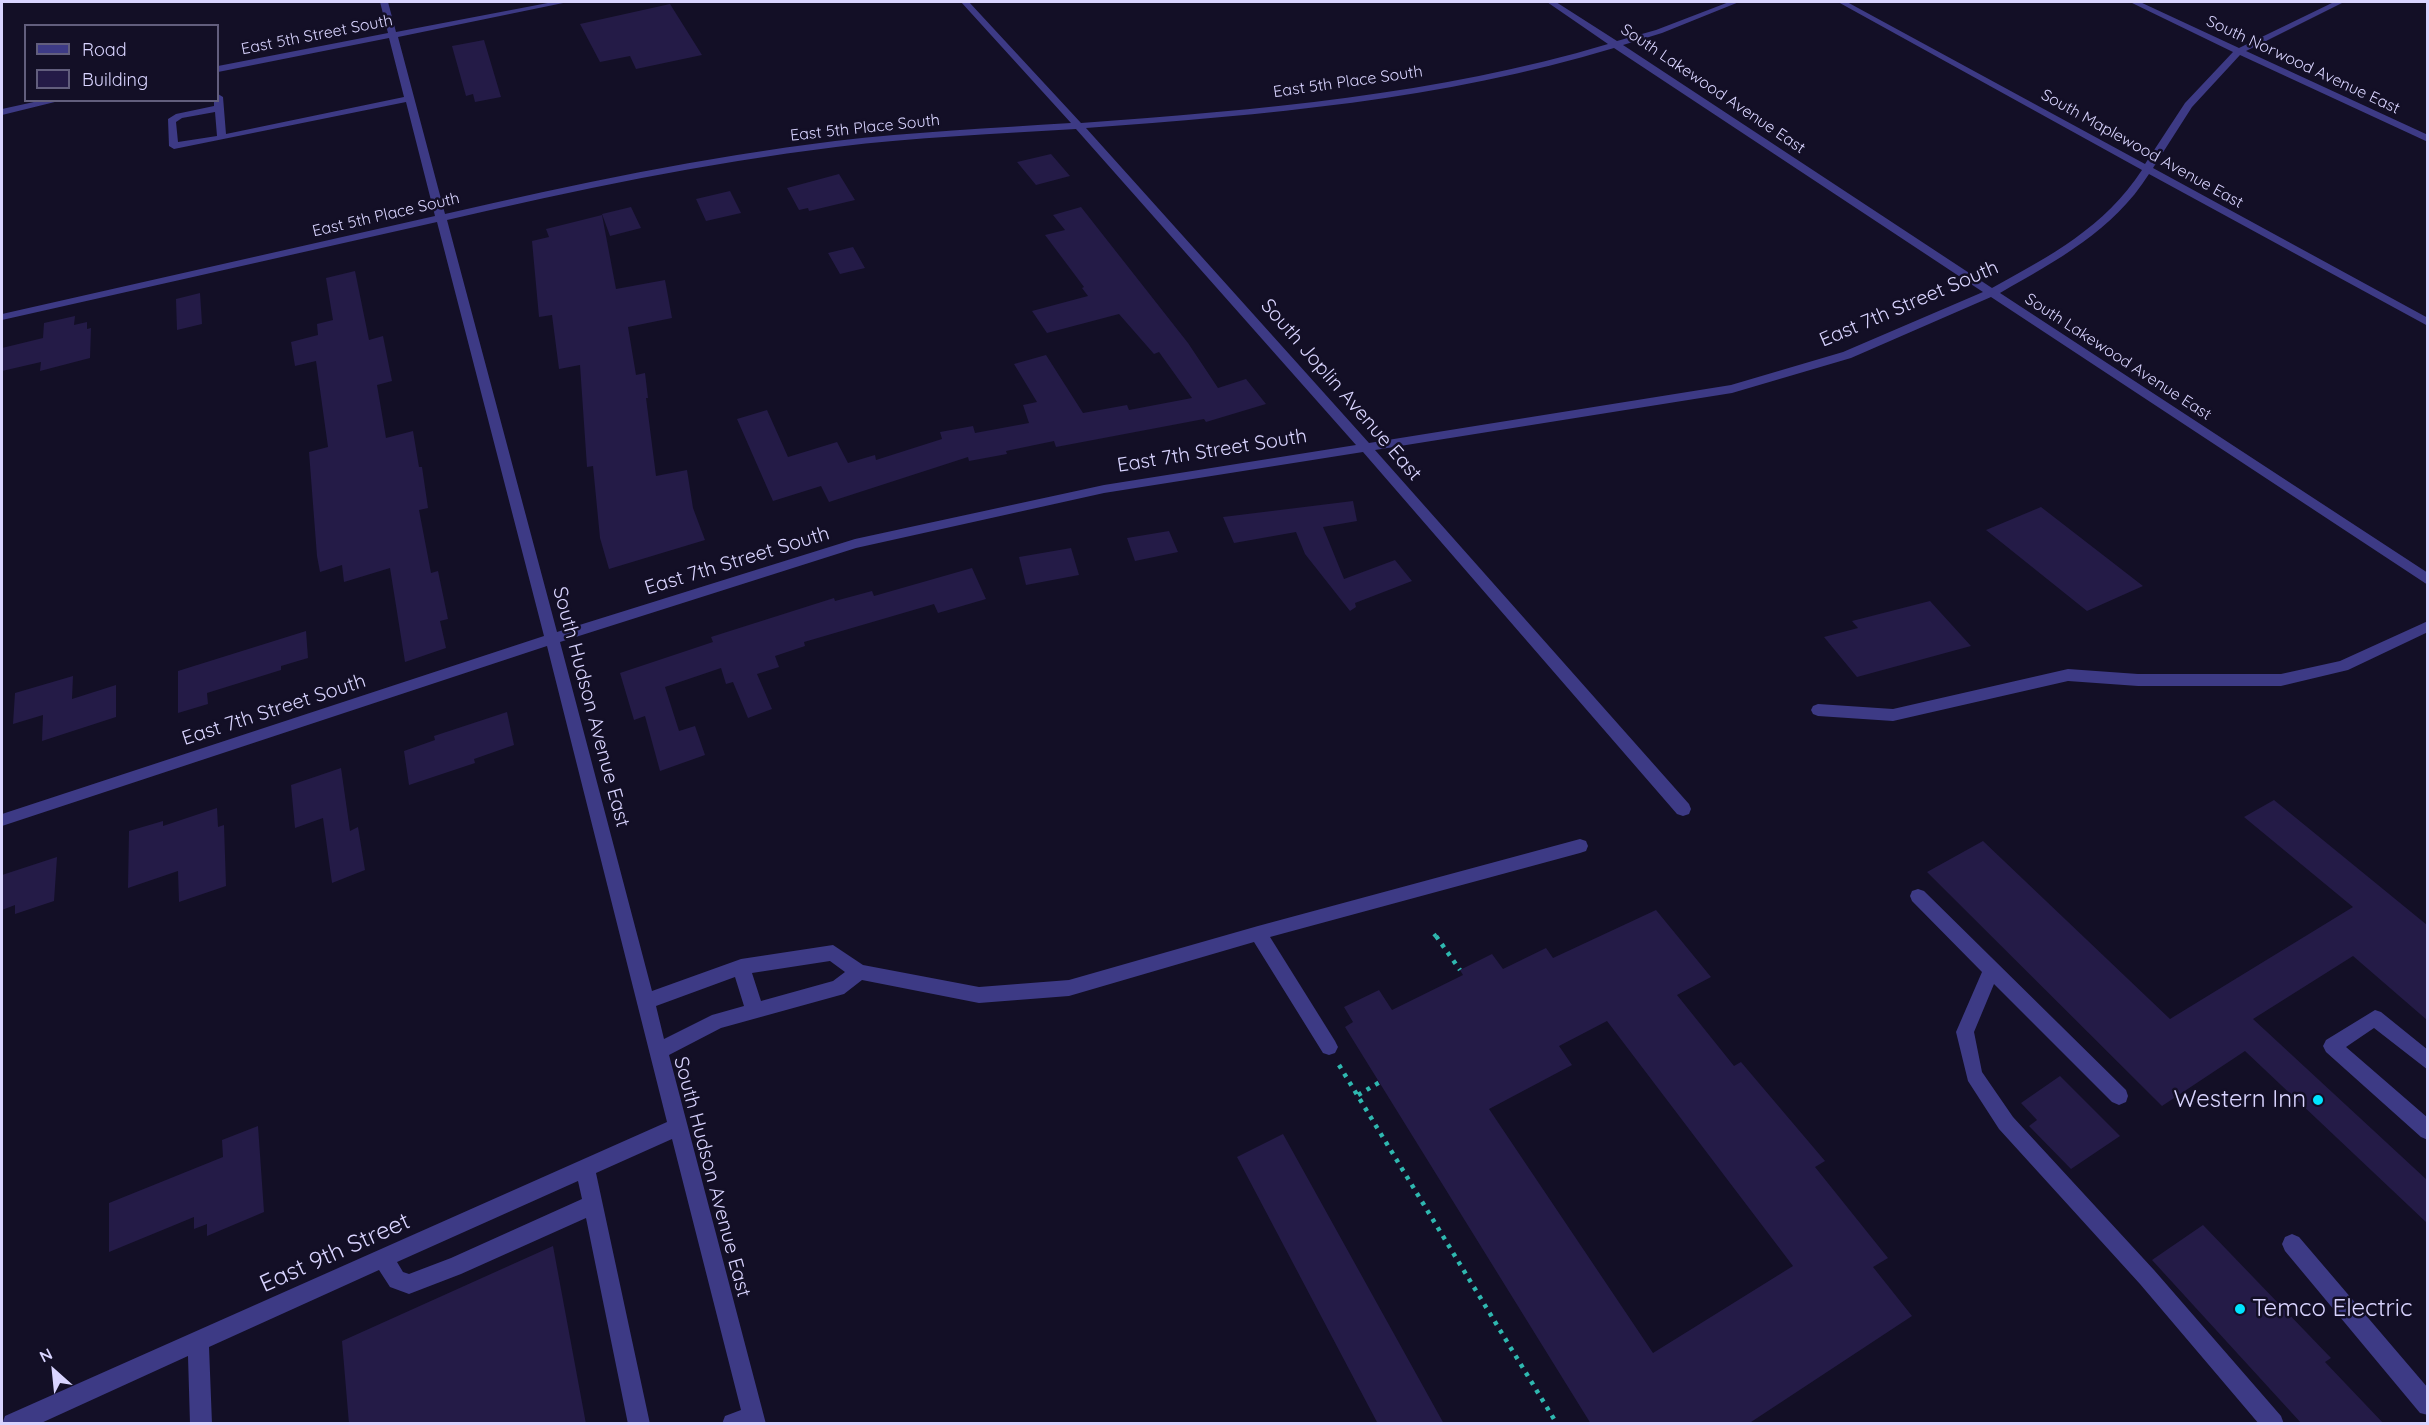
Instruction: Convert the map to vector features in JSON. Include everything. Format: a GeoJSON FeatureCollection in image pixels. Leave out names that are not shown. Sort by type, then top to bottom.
{"type":"FeatureCollection","features":[{"type":"Feature","properties":{"kind":"street","name":"South Hudson Avenue East"},"geometry":{"type":"LineString","coordinates":[[384,2],[658,1051],[747,1421]]}},
{"type":"Feature","properties":{"kind":"street","name":"East 5th Street South"},"geometry":{"type":"LineString","coordinates":[[219,69],[564,2]]}},
{"type":"Feature","properties":{"kind":"street","name":"South Joplin Avenue East"},"geometry":{"type":"LineString","coordinates":[[965,2],[1080,126],[1683,809]]}},
{"type":"Feature","properties":{"kind":"street","name":"South Lakewood Avenue East"},"geometry":{"type":"LineString","coordinates":[[1551,2],[2427,580]]}},
{"type":"Feature","properties":{"kind":"street","name":"East 5th Place South"},"geometry":{"type":"LineString","coordinates":[[2,317],[623,178],[835,144],[1080,126],[1314,104],[1492,75],[1615,44],[1667,28],[1735,2]]}},
{"type":"Feature","properties":{"kind":"street","name":"South Maplewood Avenue East"},"geometry":{"type":"LineString","coordinates":[[1842,2],[2427,323]]}},
{"type":"Feature","properties":{"kind":"street","name":"South Norwood Avenue East"},"geometry":{"type":"LineString","coordinates":[[2134,2],[2427,139]]}},
{"type":"Feature","properties":{"kind":"street","name":"East 7th Street South"},"geometry":{"type":"LineString","coordinates":[[2,820],[552,639],[855,544],[961,518],[1104,489],[1242,465],[1366,448],[1732,389],[1847,355],[1990,293],[2066,251],[2109,219],[2149,170],[2188,105],[2239,51],[2340,2]]}},
{"type":"Feature","properties":{"kind":"street"},"geometry":{"type":"LineString","coordinates":[[220,108],[179,116],[171,121],[174,146],[408,99]]}},
{"type":"Feature","properties":{"kind":"street"},"geometry":{"type":"LineString","coordinates":[[2,112],[50,102]]}},
{"type":"Feature","properties":{"kind":"street"},"geometry":{"type":"LineString","coordinates":[[219,102],[222,138]]}},
{"type":"Feature","properties":{"kind":"street"},"geometry":{"type":"LineString","coordinates":[[1818,710],[1893,715],[2068,675],[2138,680],[2281,680],[2343,666],[2427,626]]}},
{"type":"Feature","properties":{"kind":"street"},"geometry":{"type":"LineString","coordinates":[[645,1002],[741,967],[833,953],[859,972],[979,995],[1069,988],[1258,933],[1580,846]]}},
{"type":"Feature","properties":{"kind":"street"},"geometry":{"type":"LineString","coordinates":[[1918,896],[2119,1096]]}},
{"type":"Feature","properties":{"kind":"street"},"geometry":{"type":"LineString","coordinates":[[1258,933],[1329,1047]]}},
{"type":"Feature","properties":{"kind":"street"},"geometry":{"type":"LineString","coordinates":[[741,967],[755,1011]]}},
{"type":"Feature","properties":{"kind":"street"},"geometry":{"type":"LineString","coordinates":[[1992,969],[1965,1032],[1974,1075],[2006,1123],[2147,1277],[2273,1424]]}},
{"type":"Feature","properties":{"kind":"street"},"geometry":{"type":"LineString","coordinates":[[658,1051],[718,1021],[838,988],[859,972]]}},
{"type":"Feature","properties":{"kind":"street"},"geometry":{"type":"LineString","coordinates":[[2427,1062],[2375,1018],[2332,1046],[2427,1131]]}},
{"type":"Feature","properties":{"kind":"street","name":"East 9th Street"},"geometry":{"type":"LineString","coordinates":[[14,1424],[677,1127]]}},
{"type":"Feature","properties":{"kind":"street"},"geometry":{"type":"LineString","coordinates":[[585,1168],[639,1424]]}},
{"type":"Feature","properties":{"kind":"street"},"geometry":{"type":"LineString","coordinates":[[386,1258],[390,1272],[397,1280],[409,1284],[454,1268],[594,1204]]}},
{"type":"Feature","properties":{"kind":"street"},"geometry":{"type":"LineString","coordinates":[[2292,1244],[2427,1405]]}},
{"type":"Feature","properties":{"kind":"street"},"geometry":{"type":"LineString","coordinates":[[198,1342],[201,1424]]}},
{"type":"Feature","properties":{"kind":"path"},"geometry":{"type":"LineString","coordinates":[[1434,934],[1460,970]]}},
{"type":"Feature","properties":{"kind":"path"},"geometry":{"type":"LineString","coordinates":[[1329,1047],[1557,1424]]}},
{"type":"Feature","properties":{"kind":"path"},"geometry":{"type":"LineString","coordinates":[[1358,1095],[1380,1082]]}},
{"type":"Feature","properties":{"kind":"building"},"geometry":{"type":"Polygon","coordinates":[[[670,4],[702,55],[636,69],[630,56],[600,62],[580,24],[670,4]]]}},
{"type":"Feature","properties":{"kind":"building"},"geometry":{"type":"Polygon","coordinates":[[[484,40],[501,97],[475,102],[473,94],[466,96],[452,46],[484,40]]]}},
{"type":"Feature","properties":{"kind":"building"},"geometry":{"type":"Polygon","coordinates":[[[1051,154],[1070,176],[1036,185],[1017,162],[1051,154]]]}},
{"type":"Feature","properties":{"kind":"building"},"geometry":{"type":"Polygon","coordinates":[[[839,174],[855,200],[809,211],[808,208],[799,210],[787,188],[839,174]]]}},
{"type":"Feature","properties":{"kind":"building"},"geometry":{"type":"Polygon","coordinates":[[[730,191],[741,213],[706,221],[696,199],[730,191]]]}},
{"type":"Feature","properties":{"kind":"building"},"geometry":{"type":"Polygon","coordinates":[[[631,207],[641,228],[610,236],[602,214],[631,207]]]}},
{"type":"Feature","properties":{"kind":"building"},"geometry":{"type":"Polygon","coordinates":[[[1081,207],[1188,343],[1218,388],[1246,379],[1266,404],[1206,422],[1204,419],[1056,447],[1054,441],[1006,451],[1007,454],[969,461],[968,457],[829,502],[821,486],[773,501],[737,419],[767,410],[788,457],[837,442],[848,463],[875,455],[876,460],[942,439],[940,432],[973,426],[975,433],[1029,423],[1023,405],[1037,402],[1014,364],[1046,355],[1083,413],[1127,405],[1129,410],[1192,398],[1159,352],[1154,354],[1119,314],[1047,333],[1032,311],[1088,296],[1082,288],[1084,287],[1045,235],[1065,230],[1053,215],[1081,207]]]}},
{"type":"Feature","properties":{"kind":"building"},"geometry":{"type":"Polygon","coordinates":[[[602,215],[616,289],[665,280],[672,318],[628,327],[636,375],[645,373],[656,476],[687,470],[693,508],[705,540],[609,569],[600,538],[593,466],[587,467],[580,365],[559,369],[552,315],[539,317],[532,241],[549,237],[546,229],[602,215]]]}},
{"type":"Feature","properties":{"kind":"building"},"geometry":{"type":"Polygon","coordinates":[[[853,247],[865,268],[840,274],[828,253],[853,247]]]}},
{"type":"Feature","properties":{"kind":"building"},"geometry":{"type":"Polygon","coordinates":[[[355,271],[369,340],[383,336],[392,381],[377,385],[386,438],[413,431],[419,467],[422,467],[428,508],[419,510],[431,573],[438,571],[448,619],[440,621],[446,648],[405,662],[390,568],[344,582],[342,565],[320,572],[317,556],[309,452],[328,447],[316,361],[295,366],[291,342],[318,335],[317,324],[333,320],[326,278],[355,271]]]}},
{"type":"Feature","properties":{"kind":"building"},"geometry":{"type":"Polygon","coordinates":[[[200,293],[202,324],[177,330],[176,299],[200,293]]]}},
{"type":"Feature","properties":{"kind":"building"},"geometry":{"type":"Polygon","coordinates":[[[75,316],[74,325],[87,322],[87,329],[91,328],[90,358],[40,371],[41,362],[2,371],[2,348],[43,338],[44,323],[75,316]]]}},
{"type":"Feature","properties":{"kind":"building"},"geometry":{"type":"Polygon","coordinates":[[[1353,501],[1357,521],[1323,527],[1344,579],[1395,560],[1412,581],[1355,603],[1356,607],[1350,611],[1305,554],[1296,532],[1234,543],[1223,517],[1353,501]]]}},
{"type":"Feature","properties":{"kind":"building"},"geometry":{"type":"Polygon","coordinates":[[[2041,507],[2143,586],[2087,611],[1986,530],[2041,507]]]}},
{"type":"Feature","properties":{"kind":"building"},"geometry":{"type":"Polygon","coordinates":[[[1169,531],[1178,552],[1135,561],[1127,538],[1169,531]]]}},
{"type":"Feature","properties":{"kind":"building"},"geometry":{"type":"Polygon","coordinates":[[[1071,548],[1079,575],[1026,585],[1019,557],[1071,548]]]}},
{"type":"Feature","properties":{"kind":"building"},"geometry":{"type":"Polygon","coordinates":[[[972,568],[986,599],[938,613],[934,604],[804,642],[805,646],[775,656],[779,667],[757,674],[772,709],[748,718],[733,682],[726,684],[721,668],[665,687],[679,731],[695,726],[705,755],[660,771],[645,716],[634,720],[620,673],[713,642],[711,637],[834,598],[835,601],[872,591],[874,596],[972,568]]]}},
{"type":"Feature","properties":{"kind":"building"},"geometry":{"type":"Polygon","coordinates":[[[1930,601],[1971,646],[1857,677],[1824,637],[1858,628],[1852,621],[1930,601]]]}},
{"type":"Feature","properties":{"kind":"building"},"geometry":{"type":"Polygon","coordinates":[[[306,631],[308,658],[281,666],[281,670],[207,693],[208,704],[178,713],[178,671],[306,631]]]}},
{"type":"Feature","properties":{"kind":"building"},"geometry":{"type":"Polygon","coordinates":[[[73,676],[72,699],[116,685],[116,717],[42,741],[43,715],[13,724],[15,693],[73,676]]]}},
{"type":"Feature","properties":{"kind":"building"},"geometry":{"type":"Polygon","coordinates":[[[507,712],[514,745],[474,759],[475,763],[409,785],[404,751],[435,740],[434,736],[507,712]]]}},
{"type":"Feature","properties":{"kind":"building"},"geometry":{"type":"Polygon","coordinates":[[[341,768],[350,831],[358,827],[365,870],[332,883],[323,818],[295,828],[291,785],[341,768]]]}},
{"type":"Feature","properties":{"kind":"building"},"geometry":{"type":"Polygon","coordinates":[[[2274,800],[2427,925],[2427,1020],[2353,956],[2253,1019],[2427,1180],[2427,1223],[2245,1051],[2162,1106],[1927,872],[1983,841],[2170,1019],[2353,907],[2244,817],[2274,800]]]}},
{"type":"Feature","properties":{"kind":"building"},"geometry":{"type":"Polygon","coordinates":[[[217,808],[218,827],[224,825],[226,886],[179,902],[178,871],[128,888],[129,831],[163,821],[163,826],[217,808]]]}},
{"type":"Feature","properties":{"kind":"building"},"geometry":{"type":"Polygon","coordinates":[[[57,857],[54,901],[15,914],[15,905],[2,910],[2,875],[57,857]]]}},
{"type":"Feature","properties":{"kind":"building"},"geometry":{"type":"Polygon","coordinates":[[[1656,910],[1711,977],[1677,995],[1734,1066],[1741,1062],[1825,1161],[1815,1167],[1888,1258],[1873,1267],[1912,1316],[1748,1424],[1591,1424],[1345,1027],[1353,1022],[1344,1007],[1379,990],[1392,1010],[1463,975],[1460,970],[1492,954],[1503,969],[1546,948],[1553,958],[1656,910]],[[1607,1021],[1559,1046],[1572,1065],[1489,1109],[1653,1353],[1793,1266],[1607,1021]]]}},
{"type":"Feature","properties":{"kind":"building"},"geometry":{"type":"Polygon","coordinates":[[[2060,1076],[2120,1136],[2071,1169],[2029,1126],[2037,1120],[2021,1103],[2060,1076]]]}},
{"type":"Feature","properties":{"kind":"building"},"geometry":{"type":"Polygon","coordinates":[[[258,1126],[264,1212],[207,1236],[207,1224],[194,1229],[194,1217],[109,1252],[109,1203],[223,1157],[222,1140],[258,1126]]]}},
{"type":"Feature","properties":{"kind":"building"},"geometry":{"type":"Polygon","coordinates":[[[1283,1134],[1444,1424],[1378,1424],[1237,1157],[1283,1134]]]}},
{"type":"Feature","properties":{"kind":"building","name":"Temco Electric"},"geometry":{"type":"Polygon","coordinates":[[[2203,1225],[2331,1358],[2325,1362],[2384,1424],[2302,1424],[2152,1260],[2203,1225]]]}},
{"type":"Feature","properties":{"kind":"building"},"geometry":{"type":"Polygon","coordinates":[[[553,1246],[586,1424],[349,1424],[342,1341],[553,1246]]]}},
{"type":"Feature","properties":{"kind":"place","name":"Western Inn"},"geometry":{"type":"Point","coordinates":[2318,1100]}},
{"type":"Feature","properties":{"kind":"place","name":"Temco Electric"},"geometry":{"type":"Point","coordinates":[2240,1309]}}]}
